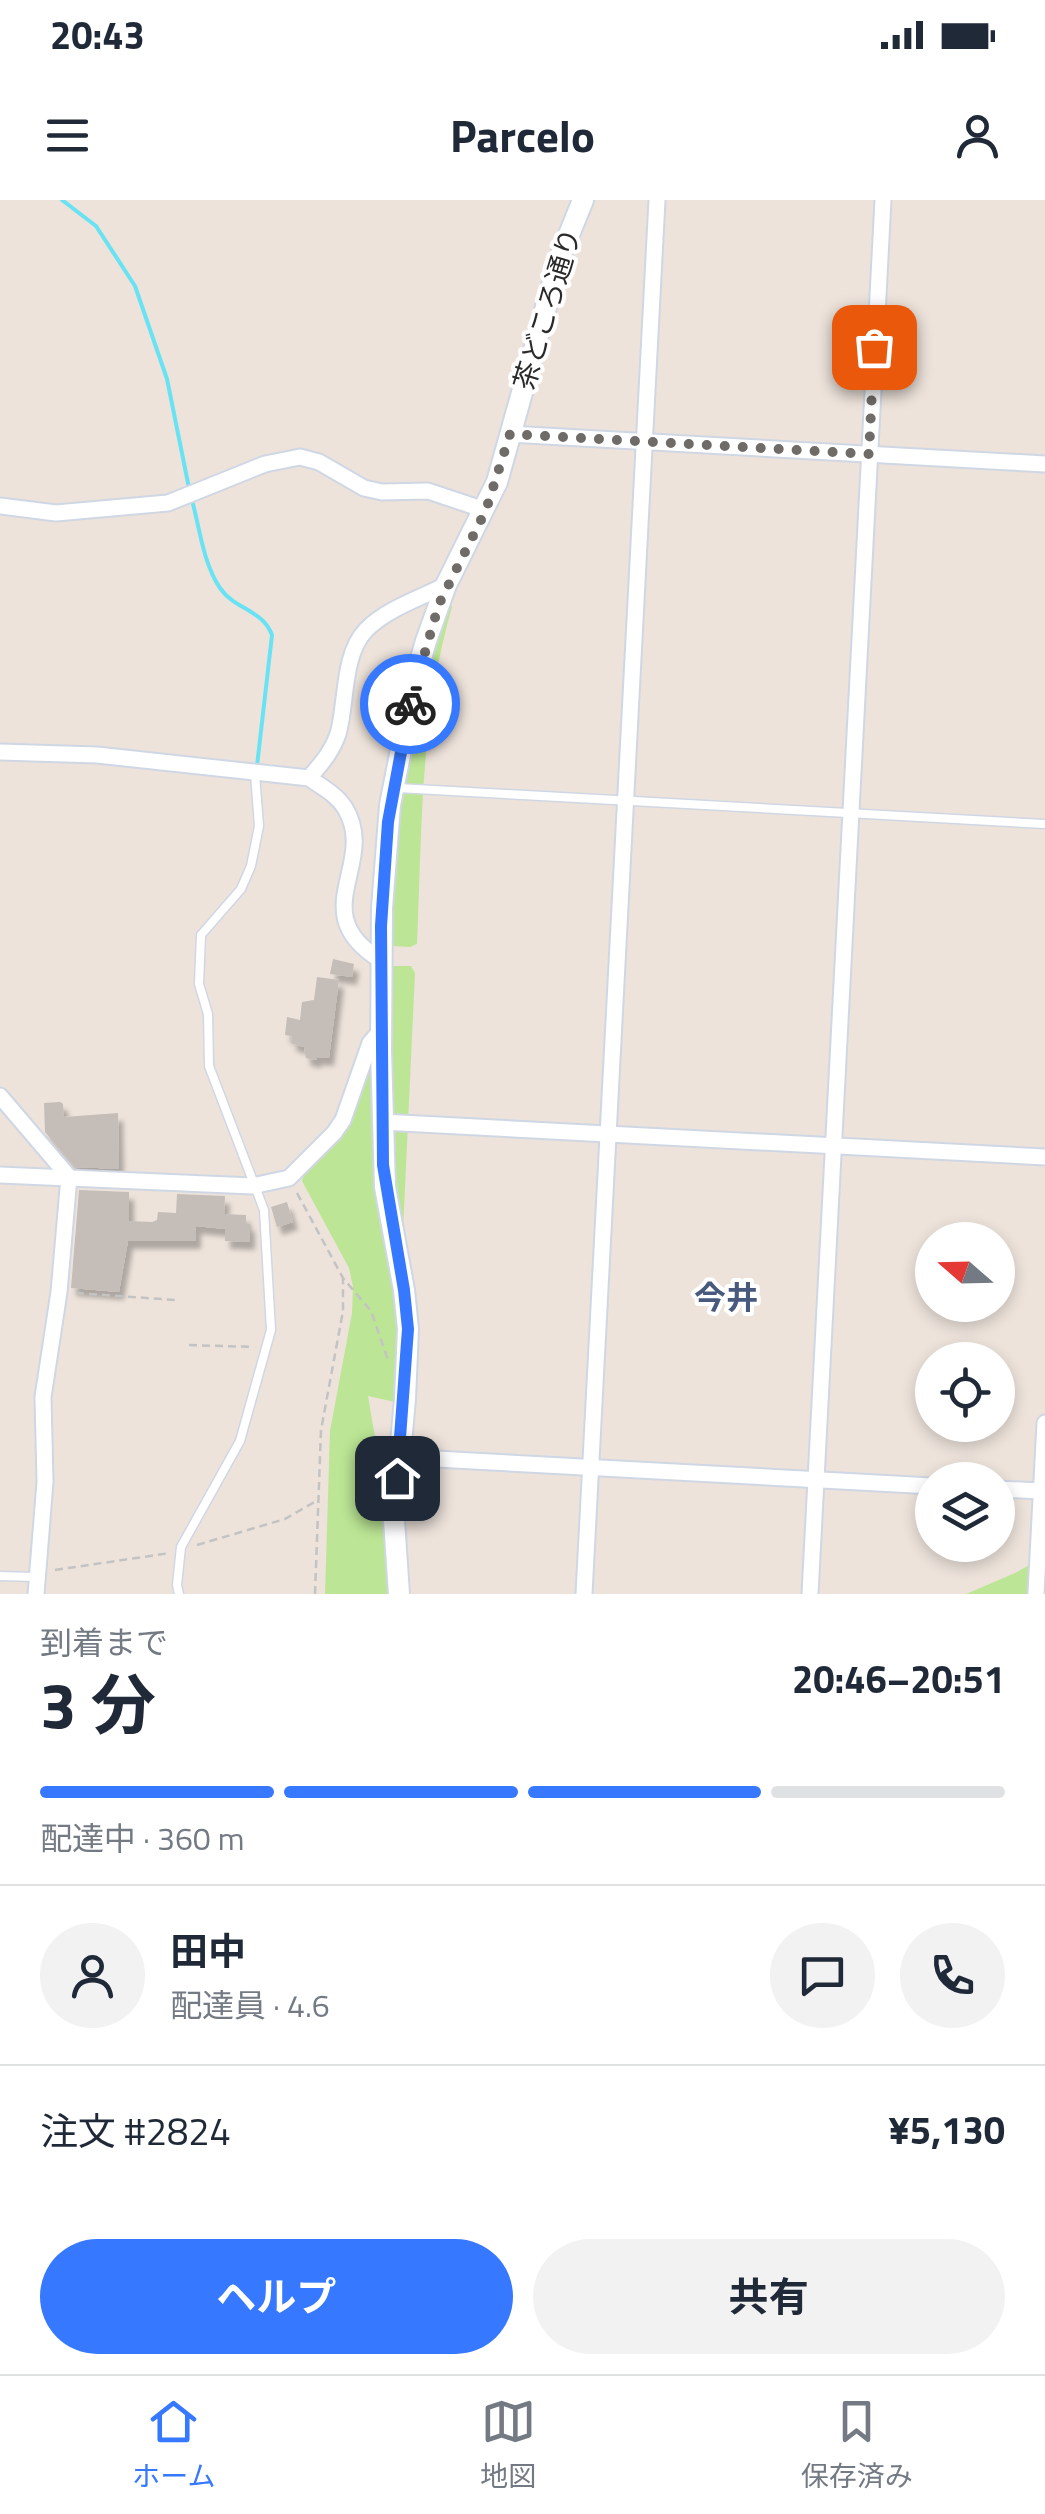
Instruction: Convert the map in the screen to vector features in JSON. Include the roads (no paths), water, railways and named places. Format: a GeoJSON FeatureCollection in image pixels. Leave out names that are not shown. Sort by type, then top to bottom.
{"type":"FeatureCollection","features":[{"type":"Feature","properties":{"kind":"street","name":"茶どころ通り"},"geometry":{"type":"LineString","coordinates":[[399,1594],[394,1520],[406,1380],[406,1306],[384,1187],[381,1030],[383,892],[394,788],[415,680],[446,585],[486,510],[560,258],[583,200]]}},
{"type":"Feature","properties":{"kind":"street"},"geometry":{"type":"LineString","coordinates":[[584,1594],[657,200]]}},
{"type":"Feature","properties":{"kind":"street"},"geometry":{"type":"LineString","coordinates":[[810,1594],[883,200]]}},
{"type":"Feature","properties":{"kind":"street"},"geometry":{"type":"LineString","coordinates":[[510,434],[1045,464]]}},
{"type":"Feature","properties":{"kind":"street"},"geometry":{"type":"LineString","coordinates":[[0,506],[56,513],[168,503],[265,464],[300,456],[364,488],[382,492],[428,491],[486,510]]}},
{"type":"Feature","properties":{"kind":"street"},"geometry":{"type":"LineString","coordinates":[[309,778],[330,754],[338,733],[352,660],[361,636],[380,619],[446,585]]}},
{"type":"Feature","properties":{"kind":"street"},"geometry":{"type":"LineString","coordinates":[[0,752],[97,755],[309,778],[334,795],[350,820],[354,840],[345,922],[362,949],[382,961]]}},
{"type":"Feature","properties":{"kind":"street"},"geometry":{"type":"LineString","coordinates":[[0,1175],[256,1186],[289,1178],[334,1133],[370,1043],[381,1030]]}},
{"type":"Feature","properties":{"kind":"street"},"geometry":{"type":"LineString","coordinates":[[0,1096],[69,1177],[59,1292],[43,1397],[45,1482],[37,1586]]}},
{"type":"Feature","properties":{"kind":"street"},"geometry":{"type":"LineString","coordinates":[[382,1122],[1045,1157]]}},
{"type":"Feature","properties":{"kind":"street"},"geometry":{"type":"LineString","coordinates":[[1036,1594],[1045,1423]]}},
{"type":"Feature","properties":{"kind":"street"},"geometry":{"type":"LineString","coordinates":[[399,1457],[915,1485]]}},
{"type":"Feature","properties":{"kind":"street"},"geometry":{"type":"LineString","coordinates":[[1015,1490],[1041,1492]]}},
{"type":"Feature","properties":{"kind":"lane"},"geometry":{"type":"LineString","coordinates":[[179,1594],[176,1585],[181,1547],[240,1441],[271,1330],[266,1221],[209,1066],[208,1014],[199,984],[202,936],[242,889],[251,866],[259,826],[255,774]]}},
{"type":"Feature","properties":{"kind":"lane"},"geometry":{"type":"LineString","coordinates":[[394,788],[1045,824]]}},
{"type":"Feature","properties":{"kind":"lane"},"geometry":{"type":"LineString","coordinates":[[0,1576],[37,1586]]}},
{"type":"Feature","properties":{"kind":"waterway"},"geometry":{"type":"LineString","coordinates":[[62,200],[96,226],[135,286],[167,379],[189,488]]}},
{"type":"Feature","properties":{"kind":"waterway"},"geometry":{"type":"LineString","coordinates":[[193,504],[206,558],[220,588],[262,620],[272,635],[257,766]]}},
{"type":"Feature","properties":{"kind":"district","name":"今井"},"geometry":{"type":"Point","coordinates":[726,1298]}}]}
